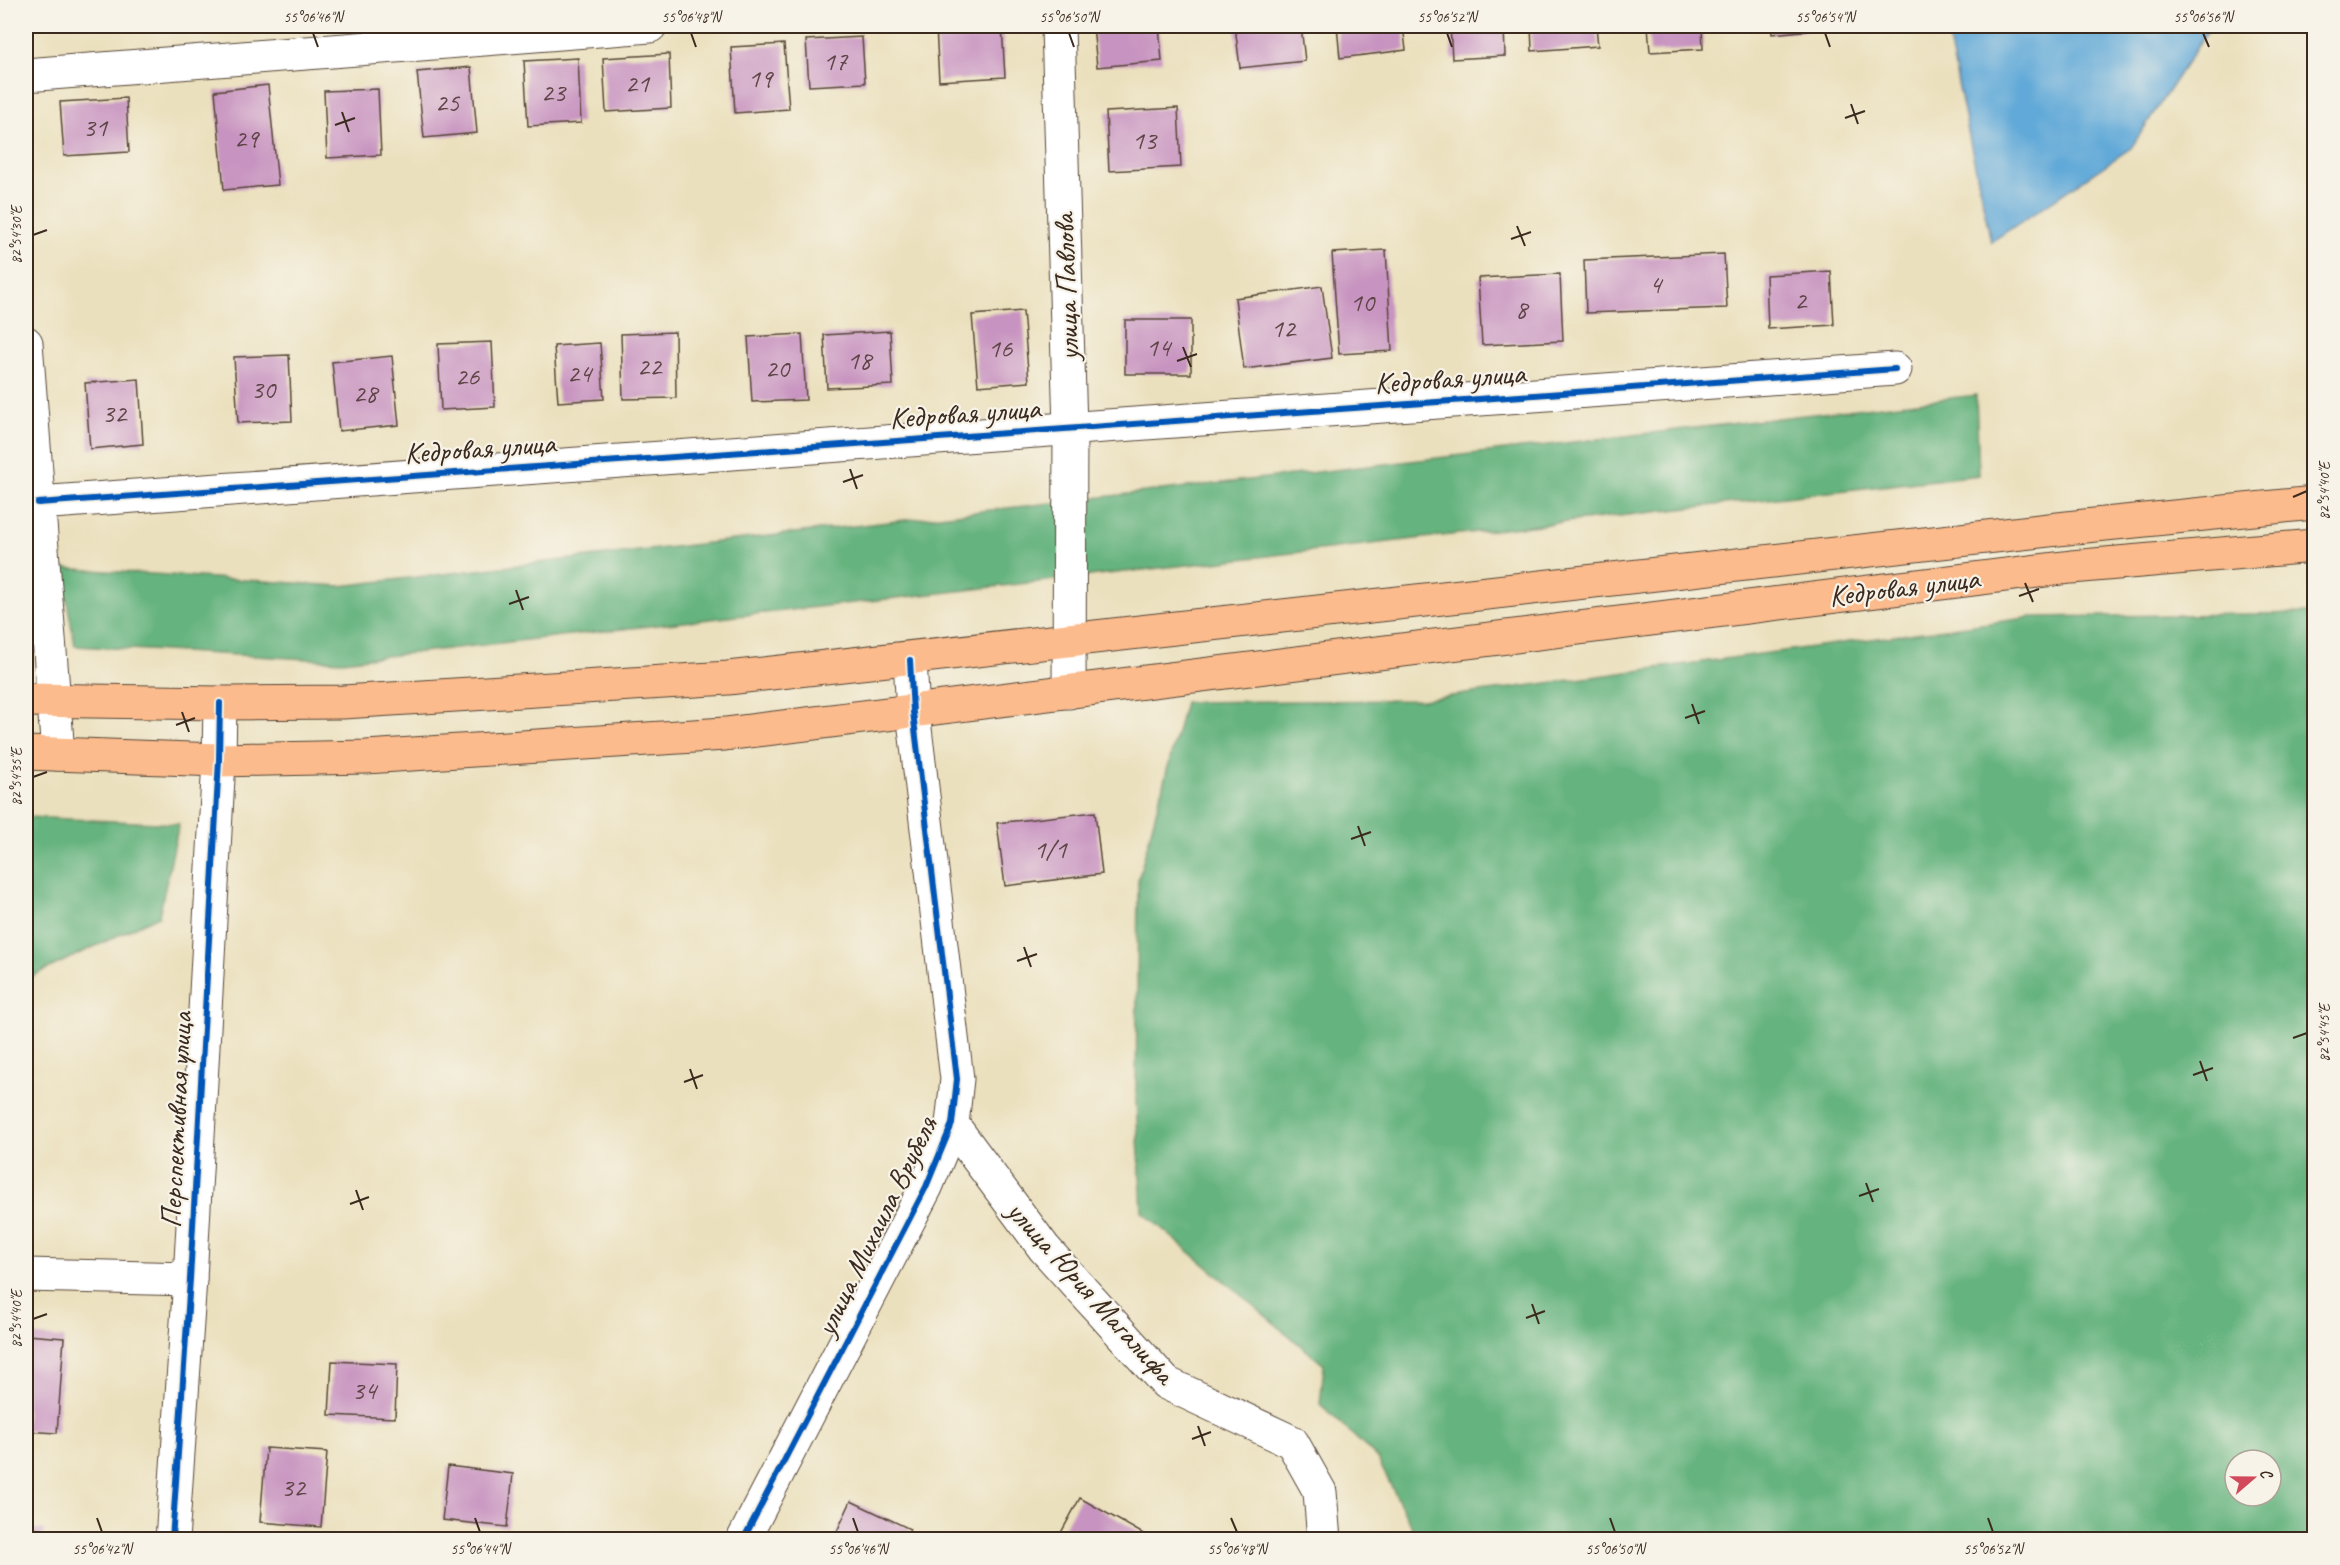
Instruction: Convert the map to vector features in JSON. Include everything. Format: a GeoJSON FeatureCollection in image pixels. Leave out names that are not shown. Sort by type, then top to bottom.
{"type":"FeatureCollection","features":[{"type":"Feature","properties":{"kind":"main road","name":"Кедровая улица"},"geometry":{"type":"LineString","coordinates":[[40,700],[220,703],[343,702],[704,680],[910,660],[2062,529],[2314,503]]}},
{"type":"Feature","properties":{"kind":"main road","name":"Кедровая улица"},"geometry":{"type":"LineString","coordinates":[[26,753],[219,759],[366,757],[725,735],[2071,567],[2314,546]]}},
{"type":"Feature","properties":{"kind":"street"},"geometry":{"type":"LineString","coordinates":[[26,75],[650,26]]}},
{"type":"Feature","properties":{"kind":"street","name":"улица Павлова"},"geometry":{"type":"LineString","coordinates":[[1058,26],[1070,428],[1069,692]]}},
{"type":"Feature","properties":{"kind":"street"},"geometry":{"type":"LineString","coordinates":[[26,343],[38,503],[40,700],[58,754]]}},
{"type":"Feature","properties":{"kind":"street","name":"Кедровая улица"},"geometry":{"type":"LineString","coordinates":[[38,503],[1895,369]]}},
{"type":"Feature","properties":{"kind":"street","name":"улица Михаила Врубеля"},"geometry":{"type":"LineString","coordinates":[[743,1539],[926,1187],[952,1124],[957,1079],[913,712],[910,660]]}},
{"type":"Feature","properties":{"kind":"street","name":"Перспективная улица"},"geometry":{"type":"LineString","coordinates":[[172,1539],[190,1280],[219,759],[220,703]]}},
{"type":"Feature","properties":{"kind":"street","name":"улица Юрия Магалифа"},"geometry":{"type":"LineString","coordinates":[[952,1124],[1044,1248],[1166,1383],[1292,1442],[1320,1492],[1324,1539]]}},
{"type":"Feature","properties":{"kind":"street"},"geometry":{"type":"LineString","coordinates":[[26,1275],[190,1280]]}},
{"type":"Feature","properties":{"kind":"green space"},"geometry":{"type":"Polygon","coordinates":[[[1976,395],[1979,475],[342,661],[75,646],[61,568],[340,586],[1976,395]]]}},
{"type":"Feature","properties":{"kind":"green space"},"geometry":{"type":"Polygon","coordinates":[[[2314,613],[2314,1539],[1418,1539],[1377,1458],[1320,1404],[1324,1365],[1142,1212],[1136,1101],[1138,880],[1185,702],[1422,700],[2033,617],[2314,613]]]}},
{"type":"Feature","properties":{"kind":"green space"},"geometry":{"type":"Polygon","coordinates":[[[26,817],[179,824],[159,916],[26,979],[26,817]]]}},
{"type":"Feature","properties":{"kind":"water"},"geometry":{"type":"Polygon","coordinates":[[[1946,26],[2211,26],[2131,148],[1991,242],[1946,26]]]}},
{"type":"Feature","properties":{"kind":"building"},"geometry":{"type":"Polygon","coordinates":[[[1002,26],[1005,77],[939,81],[936,27],[1002,26]]]}},
{"type":"Feature","properties":{"kind":"building"},"geometry":{"type":"Polygon","coordinates":[[[1093,26],[1159,26],[1162,61],[1097,67],[1093,26]]]}},
{"type":"Feature","properties":{"kind":"building"},"geometry":{"type":"Polygon","coordinates":[[[1235,26],[1301,26],[1305,61],[1240,68],[1235,26]]]}},
{"type":"Feature","properties":{"kind":"building"},"geometry":{"type":"Polygon","coordinates":[[[1337,26],[1403,26],[1406,50],[1340,58],[1337,26]]]}},
{"type":"Feature","properties":{"kind":"building"},"geometry":{"type":"Polygon","coordinates":[[[1450,26],[1504,26],[1505,56],[1452,59],[1450,26]]]}},
{"type":"Feature","properties":{"kind":"building"},"geometry":{"type":"Polygon","coordinates":[[[1531,26],[1596,26],[1598,46],[1532,51],[1531,26]]]}},
{"type":"Feature","properties":{"kind":"building"},"geometry":{"type":"Polygon","coordinates":[[[1648,26],[1702,26],[1703,49],[1650,52],[1648,26]]]}},
{"type":"Feature","properties":{"kind":"building"},"geometry":{"type":"Polygon","coordinates":[[[1771,26],[1843,26],[1843,27],[1772,34],[1771,26]]]}},
{"type":"Feature","properties":{"kind":"building"},"geometry":{"type":"Polygon","coordinates":[[[862,37],[865,83],[809,86],[806,40],[862,37]]]}},
{"type":"Feature","properties":{"kind":"building"},"geometry":{"type":"Polygon","coordinates":[[[784,44],[789,109],[735,113],[731,47],[784,44]]]}},
{"type":"Feature","properties":{"kind":"building"},"geometry":{"type":"Polygon","coordinates":[[[669,54],[671,108],[606,112],[603,58],[669,54]]]}},
{"type":"Feature","properties":{"kind":"building"},"geometry":{"type":"Polygon","coordinates":[[[578,58],[581,123],[528,126],[524,61],[578,58]]]}},
{"type":"Feature","properties":{"kind":"building"},"geometry":{"type":"Polygon","coordinates":[[[471,67],[477,133],[424,138],[417,72],[471,67]]]}},
{"type":"Feature","properties":{"kind":"building"},"geometry":{"type":"Polygon","coordinates":[[[268,85],[278,185],[224,190],[215,91],[268,85]]]}},
{"type":"Feature","properties":{"kind":"building"},"geometry":{"type":"Polygon","coordinates":[[[378,89],[381,155],[327,158],[324,91],[378,89]]]}},
{"type":"Feature","properties":{"kind":"building"},"geometry":{"type":"Polygon","coordinates":[[[126,98],[129,152],[64,156],[60,102],[126,98]]]}},
{"type":"Feature","properties":{"kind":"building"},"geometry":{"type":"Polygon","coordinates":[[[1178,108],[1181,167],[1109,171],[1106,112],[1178,108]]]}},
{"type":"Feature","properties":{"kind":"building"},"geometry":{"type":"Polygon","coordinates":[[[1386,250],[1392,351],[1339,354],[1332,253],[1386,250]]]}},
{"type":"Feature","properties":{"kind":"building"},"geometry":{"type":"Polygon","coordinates":[[[1724,254],[1727,308],[1586,313],[1584,260],[1724,254]]]}},
{"type":"Feature","properties":{"kind":"building"},"geometry":{"type":"Polygon","coordinates":[[[1831,271],[1834,325],[1768,329],[1766,275],[1831,271]]]}},
{"type":"Feature","properties":{"kind":"building"},"geometry":{"type":"Polygon","coordinates":[[[1560,274],[1563,341],[1482,345],[1478,278],[1560,274]]]}},
{"type":"Feature","properties":{"kind":"building"},"geometry":{"type":"Polygon","coordinates":[[[1322,286],[1332,358],[1244,369],[1235,298],[1322,286]]]}},
{"type":"Feature","properties":{"kind":"building"},"geometry":{"type":"Polygon","coordinates":[[[1023,311],[1029,382],[978,386],[972,315],[1023,311]]]}},
{"type":"Feature","properties":{"kind":"building"},"geometry":{"type":"Polygon","coordinates":[[[1125,320],[1191,320],[1191,374],[1125,374],[1125,320]]]}},
{"type":"Feature","properties":{"kind":"building"},"geometry":{"type":"Polygon","coordinates":[[[890,331],[893,385],[827,388],[824,335],[890,331]]]}},
{"type":"Feature","properties":{"kind":"building"},"geometry":{"type":"Polygon","coordinates":[[[675,332],[676,398],[623,399],[621,334],[675,332]]]}},
{"type":"Feature","properties":{"kind":"building"},"geometry":{"type":"Polygon","coordinates":[[[802,334],[806,400],[752,402],[748,337],[802,334]]]}},
{"type":"Feature","properties":{"kind":"building"},"geometry":{"type":"Polygon","coordinates":[[[492,342],[495,407],[441,410],[438,344],[492,342]]]}},
{"type":"Feature","properties":{"kind":"building"},"geometry":{"type":"Polygon","coordinates":[[[600,343],[604,399],[558,402],[554,346],[600,343]]]}},
{"type":"Feature","properties":{"kind":"building"},"geometry":{"type":"Polygon","coordinates":[[[289,355],[292,421],[238,423],[234,357],[289,355]]]}},
{"type":"Feature","properties":{"kind":"building"},"geometry":{"type":"Polygon","coordinates":[[[392,356],[399,425],[339,431],[332,362],[392,356]]]}},
{"type":"Feature","properties":{"kind":"building"},"geometry":{"type":"Polygon","coordinates":[[[139,379],[143,444],[90,449],[85,383],[139,379]]]}},
{"type":"Feature","properties":{"kind":"building"},"geometry":{"type":"Polygon","coordinates":[[[1095,812],[1102,874],[1005,886],[997,823],[1095,812]]]}},
{"type":"Feature","properties":{"kind":"building"},"geometry":{"type":"Polygon","coordinates":[[[26,1335],[64,1338],[57,1433],[26,1431],[26,1335]]]}},
{"type":"Feature","properties":{"kind":"building"},"geometry":{"type":"Polygon","coordinates":[[[332,1361],[397,1364],[395,1418],[329,1415],[332,1361]]]}},
{"type":"Feature","properties":{"kind":"building"},"geometry":{"type":"Polygon","coordinates":[[[266,1448],[327,1452],[321,1527],[260,1522],[266,1448]]]}},
{"type":"Feature","properties":{"kind":"building"},"geometry":{"type":"Polygon","coordinates":[[[448,1466],[513,1474],[507,1527],[442,1520],[448,1466]]]}},
{"type":"Feature","properties":{"kind":"building"},"geometry":{"type":"Polygon","coordinates":[[[1080,1498],[1154,1540],[1057,1540],[1080,1498]]]}},
{"type":"Feature","properties":{"kind":"building"},"geometry":{"type":"Polygon","coordinates":[[[851,1501],[910,1529],[905,1540],[833,1540],[851,1501]]]}},
{"type":"Feature","properties":{"kind":"building"},"geometry":{"type":"Polygon","coordinates":[[[26,1528],[44,1530],[43,1540],[26,1540],[26,1528]]]}},
{"type":"Feature","properties":{"kind":"cycle path"},"geometry":{"type":"LineString","coordinates":[[38,503],[1895,369]]}},
{"type":"Feature","properties":{"kind":"cycle path"},"geometry":{"type":"LineString","coordinates":[[743,1540],[926,1187],[952,1124],[957,1079],[913,712],[910,660]]}},
{"type":"Feature","properties":{"kind":"cycle path"},"geometry":{"type":"LineString","coordinates":[[172,1540],[190,1279],[219,760],[220,703]]}}]}
